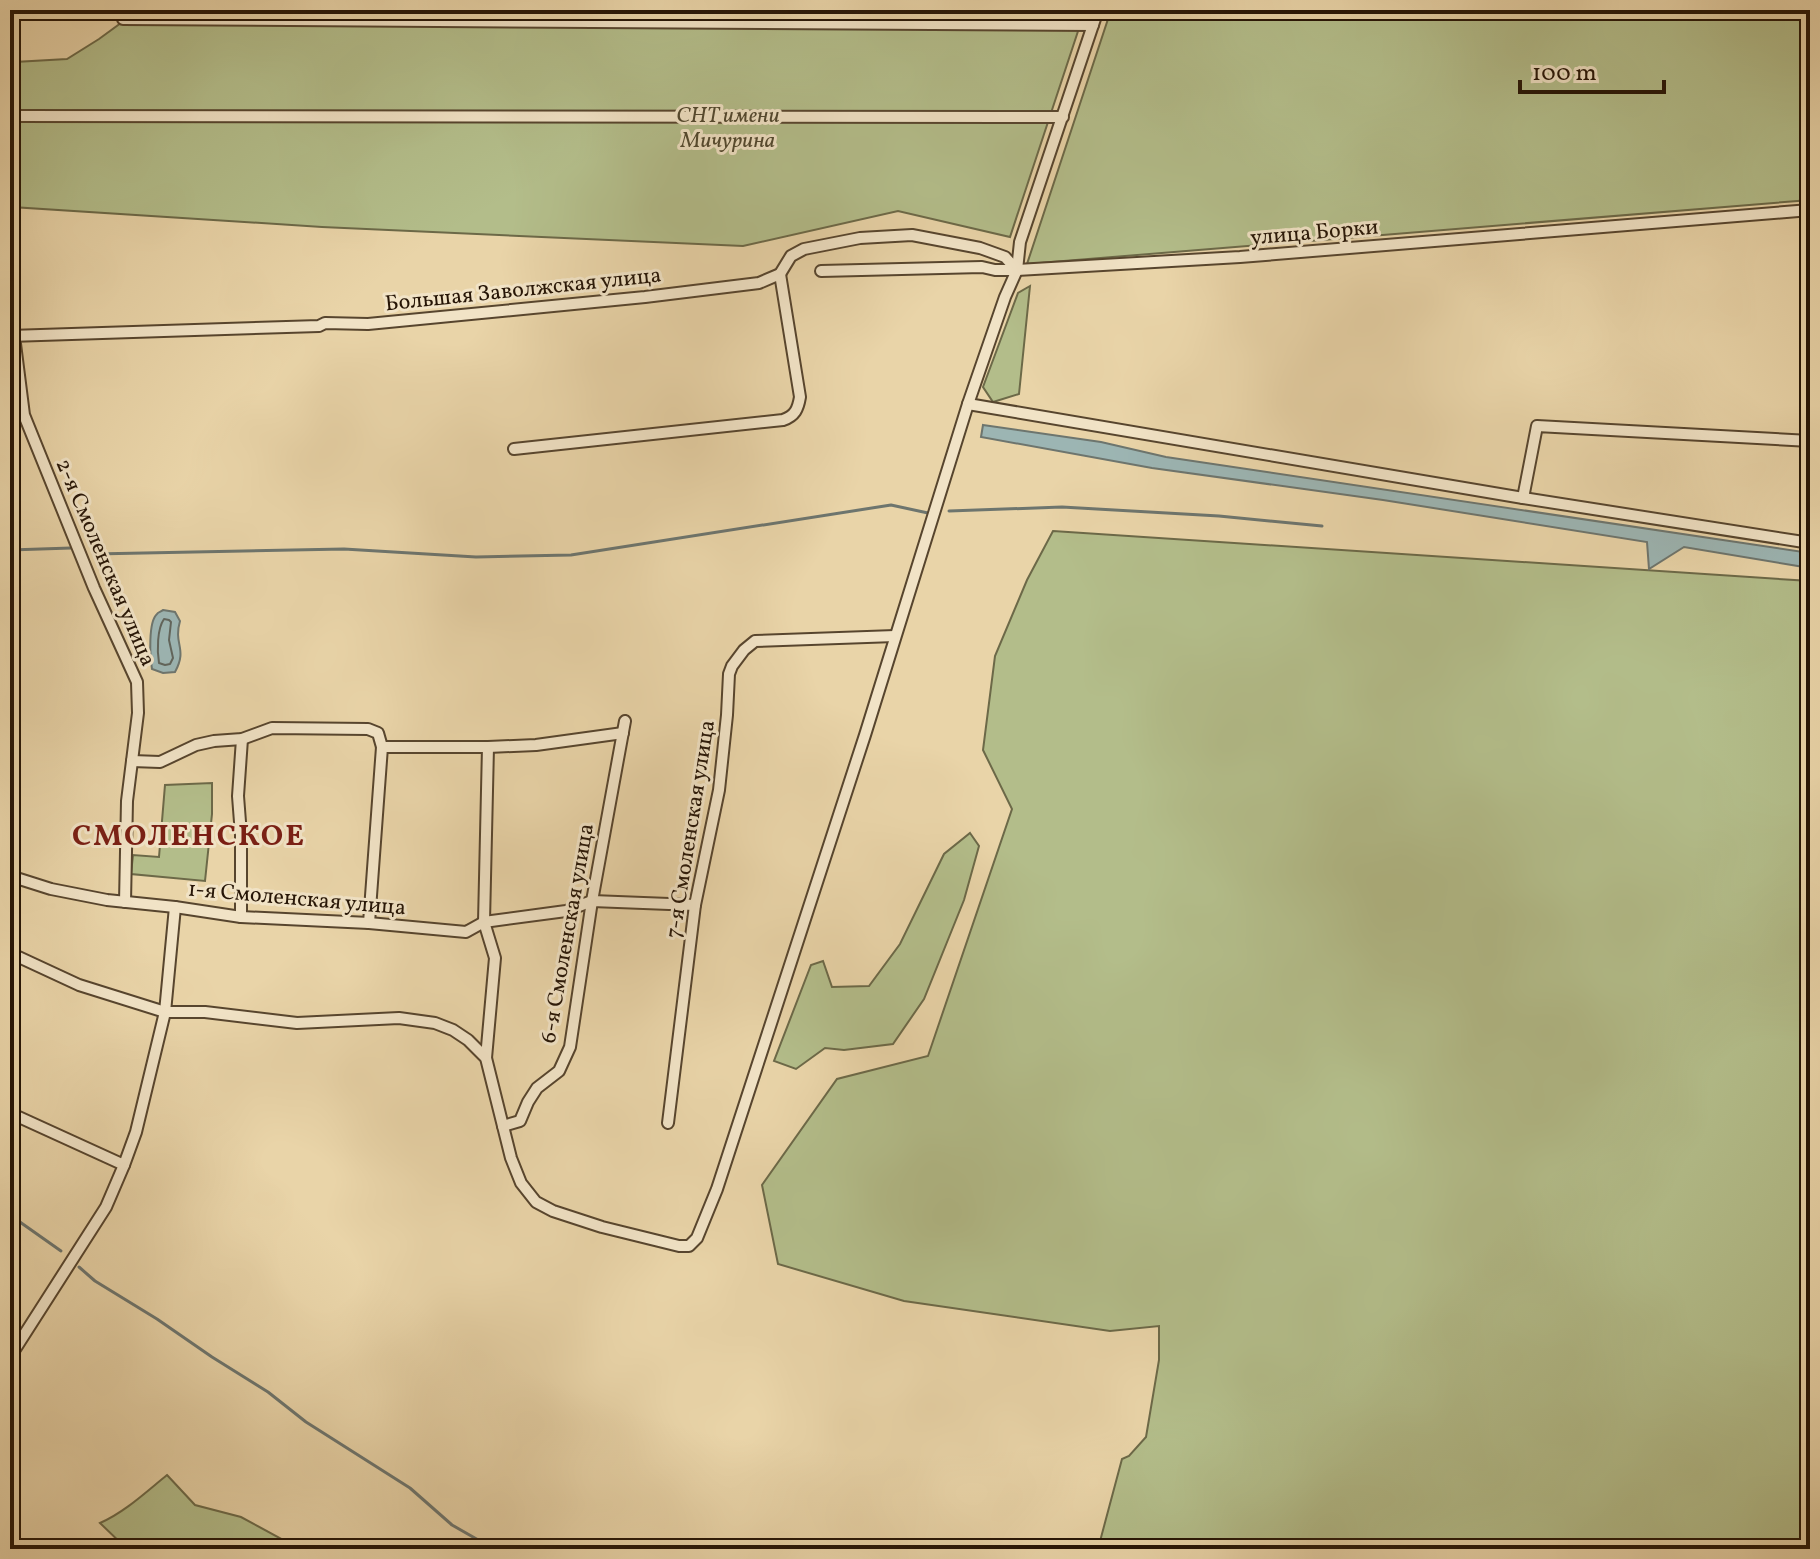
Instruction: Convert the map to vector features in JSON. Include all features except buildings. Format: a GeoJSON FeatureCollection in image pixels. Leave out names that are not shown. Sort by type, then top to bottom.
{"type":"FeatureCollection","features":[{"type":"Feature","properties":{"kind":"street"},"geometry":{"type":"LineString","coordinates":[[10,45],[12,10]]}},
{"type":"Feature","properties":{"kind":"street"},"geometry":{"type":"LineString","coordinates":[[382,747],[488,747],[484,922],[495,958],[486,1058],[511,1158],[521,1183],[536,1202],[553,1211],[602,1227],[689,1246],[697,1238],[717,1189],[865,735],[968,404],[1017,270],[1020,242],[1098,10]]}},
{"type":"Feature","properties":{"kind":"street"},"geometry":{"type":"LineString","coordinates":[[123,19],[1093,25]]}},
{"type":"Feature","properties":{"kind":"street"},"geometry":{"type":"LineString","coordinates":[[10,116],[1063,117]]}},
{"type":"Feature","properties":{"kind":"street","name":"улица Борки"},"geometry":{"type":"LineString","coordinates":[[821,271],[982,267],[1017,270],[1240,257],[1810,210]]}},
{"type":"Feature","properties":{"kind":"street","name":"Большая Заволжская улица"},"geometry":{"type":"LineString","coordinates":[[12,336],[319,326],[325,323],[368,324],[759,283],[780,274],[791,256],[804,249],[860,238],[912,235],[980,248],[1005,257],[1017,270]]}},
{"type":"Feature","properties":{"kind":"street","name":"2-я Смоленская улица"},"geometry":{"type":"LineString","coordinates":[[10,240],[12,336],[24,415],[94,588],[137,682],[138,713],[127,801],[125,902]]}},
{"type":"Feature","properties":{"kind":"street"},"geometry":{"type":"LineString","coordinates":[[514,449],[792,417],[798,409],[800,397],[780,274]]}},
{"type":"Feature","properties":{"kind":"street"},"geometry":{"type":"LineString","coordinates":[[968,404],[1810,543]]}},
{"type":"Feature","properties":{"kind":"street"},"geometry":{"type":"LineString","coordinates":[[1523,498],[1537,426],[1810,441]]}},
{"type":"Feature","properties":{"kind":"street","name":"7-я Смоленская улица"},"geometry":{"type":"LineString","coordinates":[[668,1123],[695,905],[719,790],[732,666],[755,641],[895,636]]}},
{"type":"Feature","properties":{"kind":"street","name":"6-я Смоленская улица"},"geometry":{"type":"LineString","coordinates":[[488,747],[536,745],[624,727],[592,901],[570,1047],[559,1071],[537,1088],[520,1121],[503,1126]]}},
{"type":"Feature","properties":{"kind":"street"},"geometry":{"type":"LineString","coordinates":[[132,761],[160,762],[196,745],[242,739],[272,728],[368,729],[378,733],[382,747],[369,923]]}},
{"type":"Feature","properties":{"kind":"street"},"geometry":{"type":"LineString","coordinates":[[241,917],[238,796],[242,739]]}},
{"type":"Feature","properties":{"kind":"street","name":"1-я Смоленская улица"},"geometry":{"type":"LineString","coordinates":[[10,876],[51,889],[107,900],[241,917],[369,923],[466,932],[484,922],[566,911],[592,901],[695,905]]}},
{"type":"Feature","properties":{"kind":"street"},"geometry":{"type":"LineString","coordinates":[[10,1357],[106,1207],[124,1165],[136,1132],[165,1012],[175,907]]}},
{"type":"Feature","properties":{"kind":"street"},"geometry":{"type":"LineString","coordinates":[[10,953],[79,985],[165,1012],[205,1012],[297,1023],[411,1019],[453,1030],[486,1058]]}},
{"type":"Feature","properties":{"kind":"street"},"geometry":{"type":"LineString","coordinates":[[10,1113],[124,1165]]}},
{"type":"Feature","properties":{"kind":"green space","name":"СНТ имени Мичурина"},"geometry":{"type":"Polygon","coordinates":[[[132,10],[1085,10],[1010,237],[898,211],[743,246],[322,227],[12,207],[15,62],[67,59],[129,17],[132,10]]]}},
{"type":"Feature","properties":{"kind":"green space"},"geometry":{"type":"Polygon","coordinates":[[[1111,10],[1810,10],[1810,200],[1027,264],[1111,10]]]}},
{"type":"Feature","properties":{"kind":"green space"},"geometry":{"type":"Polygon","coordinates":[[[1030,286],[1019,394],[993,402],[983,387],[1018,293],[1030,286]]]}},
{"type":"Feature","properties":{"kind":"green space"},"geometry":{"type":"Polygon","coordinates":[[[1053,531],[1810,581],[1810,1549],[1110,1549],[1099,1545],[1122,1459],[1129,1456],[1146,1437],[1159,1360],[1159,1326],[1110,1331],[904,1301],[778,1264],[762,1185],[837,1079],[928,1056],[1012,809],[983,750],[995,656],[1027,580],[1053,531]]]}},
{"type":"Feature","properties":{"kind":"green space"},"geometry":{"type":"Polygon","coordinates":[[[212,783],[205,881],[131,874],[133,855],[159,857],[165,785],[212,783]]]}},
{"type":"Feature","properties":{"kind":"green space"},"geometry":{"type":"Polygon","coordinates":[[[970,833],[979,846],[964,900],[924,999],[893,1044],[844,1050],[825,1048],[796,1069],[774,1061],[811,965],[823,961],[832,987],[869,986],[900,944],[944,854],[970,833]]]}},
{"type":"Feature","properties":{"kind":"green space"},"geometry":{"type":"Polygon","coordinates":[[[167,1475],[195,1505],[241,1517],[297,1549],[127,1549],[100,1523],[127,1507],[167,1475]]]}},
{"type":"Feature","properties":{"kind":"water"},"geometry":{"type":"Polygon","coordinates":[[[983,425],[1101,442],[1166,457],[1810,553],[1810,568],[1684,547],[1649,569],[1647,542],[1383,500],[1152,468],[981,437],[983,425]]]}},
{"type":"Feature","properties":{"kind":"water"},"geometry":{"type":"Polygon","coordinates":[[[163,610],[175,612],[180,621],[180,657],[175,672],[163,673],[152,669],[152,624],[157,613],[163,610]]]}},
{"type":"Feature","properties":{"kind":"waterway"},"geometry":{"type":"LineString","coordinates":[[94,554],[344,549],[476,557],[571,555],[891,505],[928,513]]}},
{"type":"Feature","properties":{"kind":"waterway"},"geometry":{"type":"LineString","coordinates":[[949,511],[1062,507],[1219,516],[1322,526]]}},
{"type":"Feature","properties":{"kind":"waterway"},"geometry":{"type":"LineString","coordinates":[[10,550],[71,548]]}},
{"type":"Feature","properties":{"kind":"waterway"},"geometry":{"type":"LineString","coordinates":[[10,1215],[61,1251]]}},
{"type":"Feature","properties":{"kind":"waterway"},"geometry":{"type":"LineString","coordinates":[[79,1267],[95,1281],[268,1392],[306,1422],[410,1488],[452,1525],[494,1549]]}},
{"type":"Feature","properties":{"kind":"district","name":"СМОЛЕНСКОЕ"},"geometry":{"type":"Point","coordinates":[189,835]}}]}
